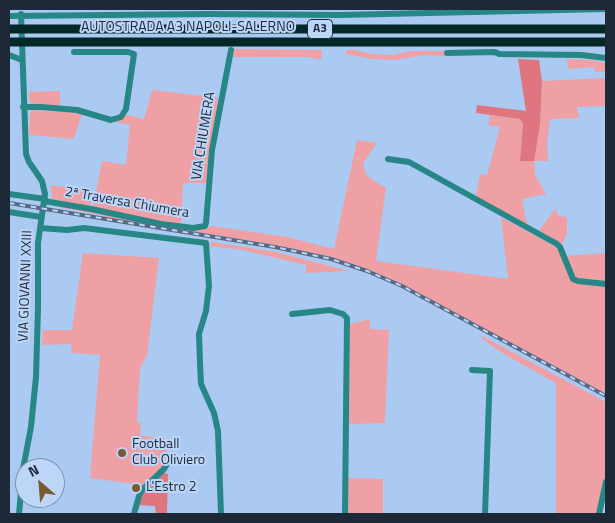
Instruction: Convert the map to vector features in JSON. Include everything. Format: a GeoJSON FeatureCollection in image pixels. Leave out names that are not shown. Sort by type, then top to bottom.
{"type":"FeatureCollection","features":[{"type":"Feature","properties":{"kind":"highway","name":"AUTOSTRADA A3 NAPOLI-SALERNO"},"geometry":{"type":"LineString","coordinates":[[10,29],[606,29]]}},
{"type":"Feature","properties":{"kind":"highway","name":"AUTOSTRADA A3 NAPOLI-SALERNO"},"geometry":{"type":"LineString","coordinates":[[11,42],[606,42]]}},
{"type":"Feature","properties":{"kind":"street"},"geometry":{"type":"LineString","coordinates":[[9,16],[63,12],[389,14],[606,9]]}},
{"type":"Feature","properties":{"kind":"street","name":"VIA GIOVANNI XXIII"},"geometry":{"type":"LineString","coordinates":[[19,514],[23,469],[31,427],[36,376],[38,243],[45,200],[44,187],[26,154],[21,14]]}},
{"type":"Feature","properties":{"kind":"street","name":"VIA CHIUMERA"},"geometry":{"type":"LineString","coordinates":[[205,226],[212,150],[231,50]]}},
{"type":"Feature","properties":{"kind":"street"},"geometry":{"type":"LineString","coordinates":[[23,108],[41,107],[77,110],[111,120],[121,117],[126,109],[134,54],[128,52],[74,52]]}},
{"type":"Feature","properties":{"kind":"street"},"geometry":{"type":"LineString","coordinates":[[447,54],[495,52],[499,54],[580,55],[606,58]]}},
{"type":"Feature","properties":{"kind":"street"},"geometry":{"type":"LineString","coordinates":[[9,55],[22,60]]}},
{"type":"Feature","properties":{"kind":"street"},"geometry":{"type":"LineString","coordinates":[[388,159],[409,162],[557,244],[573,278],[578,281],[606,284]]}},
{"type":"Feature","properties":{"kind":"street","name":"2ª Traversa Chiumera"},"geometry":{"type":"LineString","coordinates":[[9,194],[91,208],[161,224],[193,228],[205,226]]}},
{"type":"Feature","properties":{"kind":"street"},"geometry":{"type":"LineString","coordinates":[[9,212],[41,218]]}},
{"type":"Feature","properties":{"kind":"street"},"geometry":{"type":"LineString","coordinates":[[40,228],[67,230],[84,228],[206,243],[209,286],[206,311],[199,334],[200,364],[202,384],[214,412],[218,431],[221,514]]}},
{"type":"Feature","properties":{"kind":"street"},"geometry":{"type":"LineString","coordinates":[[292,314],[330,310],[343,314],[347,318],[345,514]]}},
{"type":"Feature","properties":{"kind":"street"},"geometry":{"type":"LineString","coordinates":[[472,370],[490,370],[485,514]]}},
{"type":"Feature","properties":{"kind":"street"},"geometry":{"type":"LineString","coordinates":[[134,514],[142,490],[167,464]]}},
{"type":"Feature","properties":{"kind":"street"},"geometry":{"type":"LineString","coordinates":[[599,514],[606,482]]}},
{"type":"Feature","properties":{"kind":"shaded area"},"geometry":{"type":"Polygon","coordinates":[[[234,49],[322,50],[321,60],[308,57],[233,57],[234,49]]]}},
{"type":"Feature","properties":{"kind":"shaded area"},"geometry":{"type":"Polygon","coordinates":[[[346,50],[393,55],[411,51],[445,51],[446,56],[424,55],[395,60],[371,59],[346,54],[346,50]]]}},
{"type":"Feature","properties":{"kind":"shaded area"},"geometry":{"type":"Polygon","coordinates":[[[518,59],[539,60],[542,81],[540,124],[534,161],[520,161],[523,124],[520,119],[476,113],[477,105],[526,111],[518,59]]]}},
{"type":"Feature","properties":{"kind":"shaded area"},"geometry":{"type":"Polygon","coordinates":[[[567,59],[606,63],[606,71],[595,72],[594,67],[568,69],[567,59]]]}},
{"type":"Feature","properties":{"kind":"shaded area"},"geometry":{"type":"Polygon","coordinates":[[[606,78],[606,106],[577,107],[579,118],[550,119],[547,144],[548,161],[534,161],[535,175],[546,194],[522,199],[527,225],[476,197],[480,174],[487,175],[500,127],[488,125],[490,115],[520,119],[523,124],[520,160],[540,124],[542,81],[606,78]]]}},
{"type":"Feature","properties":{"kind":"shaded area"},"geometry":{"type":"Polygon","coordinates":[[[152,90],[219,98],[206,183],[183,183],[181,224],[159,222],[93,207],[102,161],[126,165],[130,125],[115,122],[127,115],[144,119],[152,90]]]}},
{"type":"Feature","properties":{"kind":"shaded area"},"geometry":{"type":"Polygon","coordinates":[[[60,91],[60,106],[32,104],[29,100],[29,92],[60,91]]]}},
{"type":"Feature","properties":{"kind":"shaded area"},"geometry":{"type":"Polygon","coordinates":[[[32,110],[82,113],[74,139],[29,135],[30,114],[32,110]]]}},
{"type":"Feature","properties":{"kind":"shaded area"},"geometry":{"type":"Polygon","coordinates":[[[357,140],[377,143],[363,163],[366,175],[386,187],[376,261],[508,279],[501,217],[558,248],[570,280],[573,282],[606,286],[606,395],[424,296],[363,268],[296,250],[105,218],[105,216],[59,207],[60,205],[205,229],[212,226],[287,237],[334,249],[357,140]]]}},
{"type":"Feature","properties":{"kind":"shaded area"},"geometry":{"type":"Polygon","coordinates":[[[51,185],[93,191],[90,207],[52,199],[51,185]]]}},
{"type":"Feature","properties":{"kind":"shaded area"},"geometry":{"type":"Polygon","coordinates":[[[555,209],[559,216],[567,217],[567,234],[561,246],[538,232],[555,209]]]}},
{"type":"Feature","properties":{"kind":"shaded area"},"geometry":{"type":"Polygon","coordinates":[[[211,242],[276,252],[349,271],[306,273],[306,265],[242,250],[210,246],[211,242]]]}},
{"type":"Feature","properties":{"kind":"shaded area"},"geometry":{"type":"Polygon","coordinates":[[[83,253],[159,258],[147,356],[140,368],[137,423],[141,423],[140,436],[165,438],[167,461],[161,471],[142,485],[90,478],[100,355],[72,353],[71,344],[42,345],[43,330],[72,330],[83,253]]]}},
{"type":"Feature","properties":{"kind":"shaded area"},"geometry":{"type":"Polygon","coordinates":[[[606,253],[606,281],[575,278],[565,256],[606,253]]]}},
{"type":"Feature","properties":{"kind":"shaded area"},"geometry":{"type":"Polygon","coordinates":[[[370,320],[370,329],[389,330],[385,423],[349,424],[350,324],[370,320]]]}},
{"type":"Feature","properties":{"kind":"shaded area"},"geometry":{"type":"Polygon","coordinates":[[[482,336],[606,402],[606,472],[597,514],[556,514],[556,383],[507,356],[482,339],[482,336]]]}},
{"type":"Feature","properties":{"kind":"shaded area"},"geometry":{"type":"Polygon","coordinates":[[[164,473],[168,474],[167,514],[156,514],[155,506],[137,505],[148,487],[164,473]]]}},
{"type":"Feature","properties":{"kind":"shaded area"},"geometry":{"type":"Polygon","coordinates":[[[347,478],[383,479],[383,514],[347,514],[347,478]]]}},
{"type":"Feature","properties":{"kind":"railway"},"geometry":{"type":"LineString","coordinates":[[9,203],[275,247],[331,259],[367,271],[402,286],[606,396]]}},
{"type":"Feature","properties":{"kind":"place","name":"Football Club Oliviero"},"geometry":{"type":"Point","coordinates":[122,453]}},
{"type":"Feature","properties":{"kind":"place","name":"L'Estro 2"},"geometry":{"type":"Point","coordinates":[136,488]}}]}
